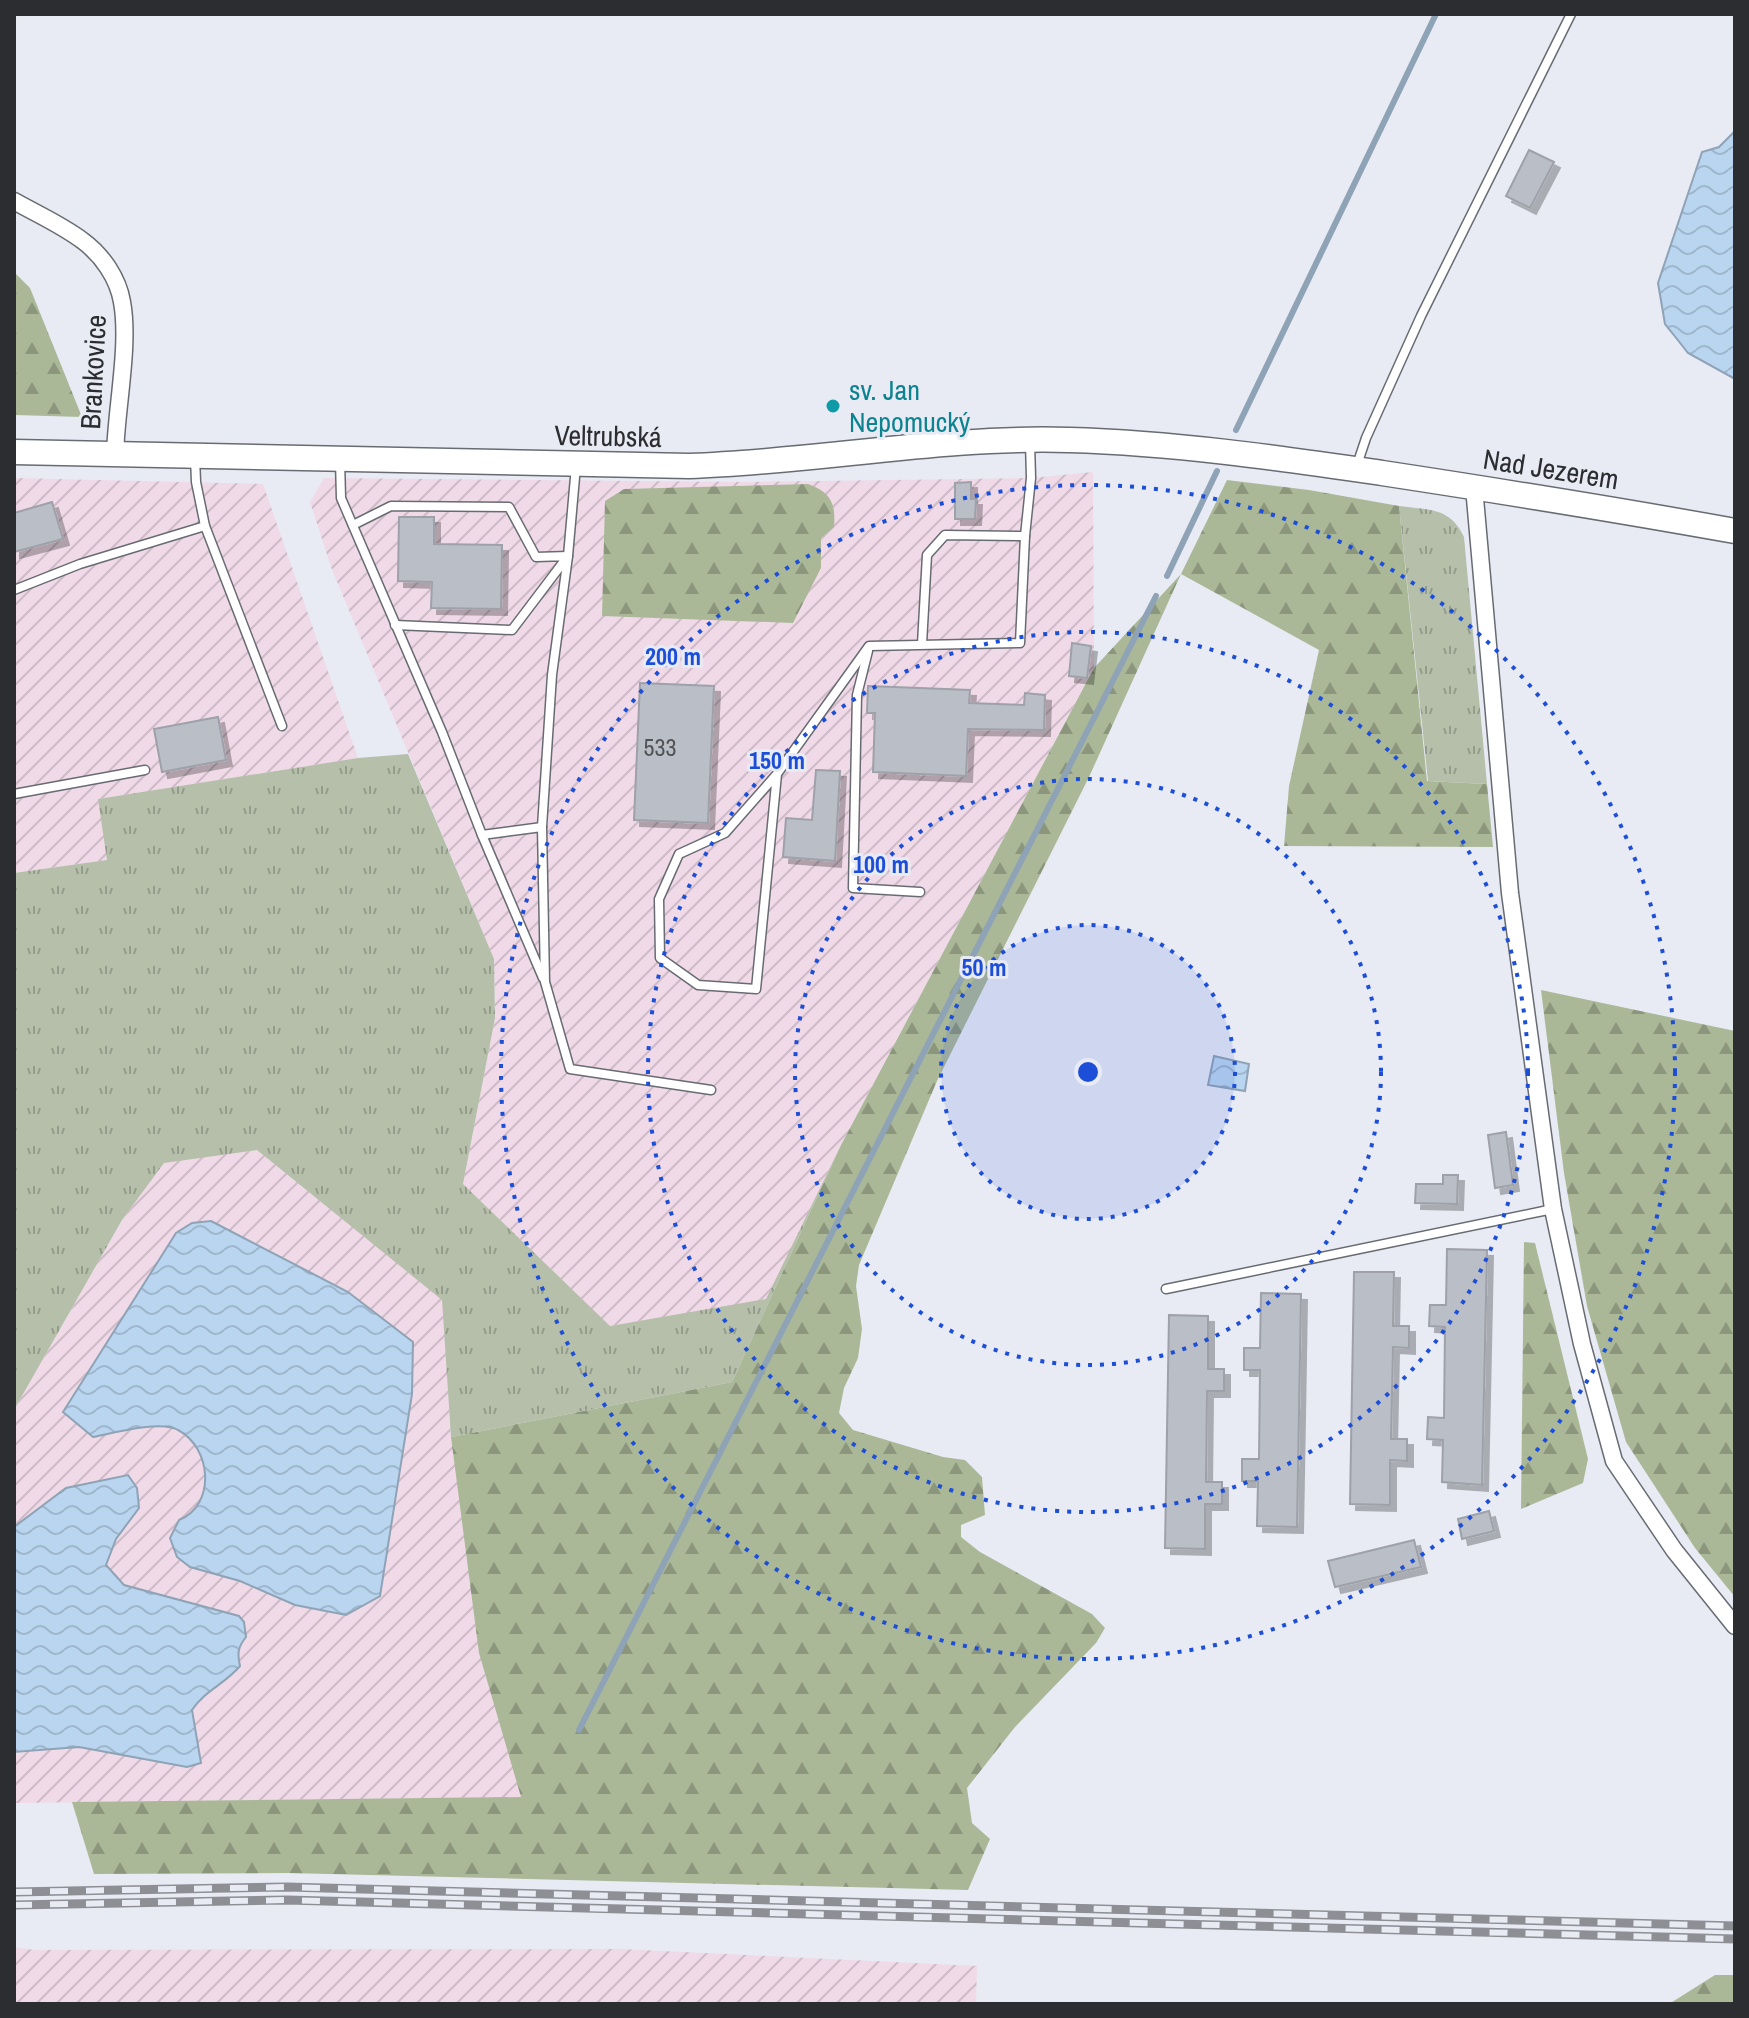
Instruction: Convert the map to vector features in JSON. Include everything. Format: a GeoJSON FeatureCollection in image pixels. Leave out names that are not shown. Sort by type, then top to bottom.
{"type":"FeatureCollection","features":[{"type":"Feature","properties":{"kind":"street","name":"Brankovice"},"geometry":{"type":"LineString","coordinates":[[14,201],[84,242],[100,257],[113,276],[122,299],[124,327],[115,455]]}},
{"type":"Feature","properties":{"kind":"street","name":"Veltrubská"},"geometry":{"type":"LineString","coordinates":[[14,452],[576,466],[749,464],[1030,440],[1108,441],[1200,448]]}},
{"type":"Feature","properties":{"kind":"street","name":"Nad Jezerem"},"geometry":{"type":"LineString","coordinates":[[1200,448],[1474,487],[1735,531]]}},
{"type":"Feature","properties":{"kind":"street"},"geometry":{"type":"LineString","coordinates":[[1474,487],[1510,893],[1553,1209],[1582,1344],[1614,1461],[1674,1550],[1735,1626]]}},
{"type":"Feature","properties":{"kind":"lane"},"geometry":{"type":"LineString","coordinates":[[1356,469],[1366,438],[1421,316],[1571,14]]}},
{"type":"Feature","properties":{"kind":"lane"},"geometry":{"type":"LineString","coordinates":[[869,646],[1020,643],[1031,478],[1030,440]]}},
{"type":"Feature","properties":{"kind":"lane"},"geometry":{"type":"LineString","coordinates":[[195,457],[196,482],[205,526],[282,726]]}},
{"type":"Feature","properties":{"kind":"lane"},"geometry":{"type":"LineString","coordinates":[[340,460],[341,498],[545,982],[570,1069],[711,1090]]}},
{"type":"Feature","properties":{"kind":"lane"},"geometry":{"type":"LineString","coordinates":[[545,982],[542,827],[552,675],[576,466]]}},
{"type":"Feature","properties":{"kind":"lane"},"geometry":{"type":"LineString","coordinates":[[353,525],[391,506],[509,507],[536,557],[568,556]]}},
{"type":"Feature","properties":{"kind":"lane"},"geometry":{"type":"LineString","coordinates":[[14,590],[80,564],[205,526]]}},
{"type":"Feature","properties":{"kind":"lane"},"geometry":{"type":"LineString","coordinates":[[922,644],[927,555],[945,535],[1025,536]]}},
{"type":"Feature","properties":{"kind":"lane"},"geometry":{"type":"LineString","coordinates":[[395,625],[512,630],[568,556]]}},
{"type":"Feature","properties":{"kind":"lane"},"geometry":{"type":"LineString","coordinates":[[777,774],[756,989],[698,985],[660,958],[659,899],[679,854],[725,833],[777,774],[869,646]]}},
{"type":"Feature","properties":{"kind":"lane"},"geometry":{"type":"LineString","coordinates":[[869,646],[857,695],[853,888],[920,892]]}},
{"type":"Feature","properties":{"kind":"lane"},"geometry":{"type":"LineString","coordinates":[[14,794],[145,770]]}},
{"type":"Feature","properties":{"kind":"lane"},"geometry":{"type":"LineString","coordinates":[[482,835],[542,827]]}},
{"type":"Feature","properties":{"kind":"lane"},"geometry":{"type":"LineString","coordinates":[[1166,1289],[1553,1209]]}},
{"type":"Feature","properties":{"kind":"shaded area"},"geometry":{"type":"Polygon","coordinates":[[[1093,472],[1094,668],[841,1145],[766,1301],[609,1326],[463,1184],[495,1018],[494,959],[331,567],[310,502],[324,478],[743,482],[1031,478],[1093,472]]]}},
{"type":"Feature","properties":{"kind":"shaded area"},"geometry":{"type":"Polygon","coordinates":[[[14,478],[263,484],[358,758],[99,799],[108,860],[14,873],[14,478]]]}},
{"type":"Feature","properties":{"kind":"shaded area"},"geometry":{"type":"Polygon","coordinates":[[[257,1150],[443,1299],[451,1437],[522,1797],[14,1803],[14,1410],[122,1220],[164,1162],[257,1150]]]}},
{"type":"Feature","properties":{"kind":"shaded area"},"geometry":{"type":"Polygon","coordinates":[[[14,1947],[34,1950],[620,1949],[977,1966],[976,2004],[14,2004],[14,1947]]]}},
{"type":"Feature","properties":{"kind":"green space"},"geometry":{"type":"Polygon","coordinates":[[[14,272],[30,288],[82,417],[14,415],[14,272]]]}},
{"type":"Feature","properties":{"kind":"green space"},"geometry":{"type":"Polygon","coordinates":[[[1227,480],[1399,506],[1427,781],[1487,784],[1493,847],[1284,846],[1289,786],[1319,650],[1181,574],[1227,480]]]}},
{"type":"Feature","properties":{"kind":"green space"},"geometry":{"type":"Polygon","coordinates":[[[808,484],[827,495],[833,505],[834,527],[821,538],[821,568],[793,623],[602,616],[605,501],[624,489],[808,484]]]}},
{"type":"Feature","properties":{"kind":"green space"},"geometry":{"type":"Polygon","coordinates":[[[1399,506],[1445,515],[1464,537],[1487,784],[1428,781],[1399,506]]]}},
{"type":"Feature","properties":{"kind":"green space"},"geometry":{"type":"Polygon","coordinates":[[[1181,574],[1089,777],[937,1081],[859,1265],[856,1286],[862,1329],[858,1358],[844,1388],[839,1413],[853,1430],[943,1457],[965,1460],[982,1477],[985,1515],[961,1525],[961,1537],[980,1552],[1092,1614],[1105,1628],[1096,1643],[1015,1727],[967,1788],[972,1823],[990,1839],[968,1890],[288,1873],[94,1874],[72,1802],[521,1797],[479,1653],[451,1437],[732,1382],[841,1145],[1094,668],[1181,574]]]}},
{"type":"Feature","properties":{"kind":"green space"},"geometry":{"type":"Polygon","coordinates":[[[408,754],[494,959],[495,1018],[463,1184],[610,1326],[766,1299],[841,1145],[732,1382],[451,1437],[442,1300],[257,1150],[164,1163],[122,1220],[14,1410],[14,873],[107,860],[98,799],[358,758],[408,754]]]}},
{"type":"Feature","properties":{"kind":"green space"},"geometry":{"type":"Polygon","coordinates":[[[1541,990],[1735,1031],[1735,1597],[1695,1548],[1626,1442],[1587,1306],[1564,1173],[1541,990]]]}},
{"type":"Feature","properties":{"kind":"green space"},"geometry":{"type":"Polygon","coordinates":[[[1524,1242],[1535,1243],[1588,1459],[1583,1483],[1521,1509],[1524,1242]]]}},
{"type":"Feature","properties":{"kind":"green space"},"geometry":{"type":"Polygon","coordinates":[[[1715,1975],[1735,1975],[1735,2004],[1669,2004],[1715,1975]]]}},
{"type":"Feature","properties":{"kind":"water"},"geometry":{"type":"Polygon","coordinates":[[[1735,131],[1735,379],[1688,353],[1665,324],[1658,283],[1702,152],[1719,147],[1735,131]]]}},
{"type":"Feature","properties":{"kind":"water"},"geometry":{"type":"Polygon","coordinates":[[[1214,1056],[1249,1064],[1245,1091],[1208,1085],[1214,1056]]]}},
{"type":"Feature","properties":{"kind":"water"},"geometry":{"type":"Polygon","coordinates":[[[211,1221],[348,1292],[413,1342],[412,1394],[380,1596],[346,1615],[295,1605],[240,1581],[190,1567],[177,1557],[170,1538],[179,1520],[191,1513],[199,1502],[205,1476],[198,1450],[178,1430],[160,1426],[93,1437],[63,1412],[176,1233],[192,1223],[211,1221]]]}},
{"type":"Feature","properties":{"kind":"water"},"geometry":{"type":"Polygon","coordinates":[[[128,1475],[137,1488],[139,1508],[116,1539],[106,1565],[124,1585],[239,1616],[244,1622],[246,1637],[239,1650],[240,1666],[192,1710],[201,1763],[187,1767],[79,1747],[14,1752],[14,1527],[66,1488],[128,1475]]]}},
{"type":"Feature","properties":{"kind":"building"},"geometry":{"type":"Polygon","coordinates":[[[1529,150],[1554,162],[1530,208],[1506,196],[1529,150]]]}},
{"type":"Feature","properties":{"kind":"building"},"geometry":{"type":"Polygon","coordinates":[[[971,482],[971,499],[976,499],[975,519],[955,519],[955,483],[971,482]]]}},
{"type":"Feature","properties":{"kind":"building"},"geometry":{"type":"Polygon","coordinates":[[[52,502],[63,539],[14,552],[14,513],[52,502]]]}},
{"type":"Feature","properties":{"kind":"building"},"geometry":{"type":"Polygon","coordinates":[[[399,517],[434,517],[434,544],[502,545],[501,609],[431,608],[432,582],[398,581],[399,517]]]}},
{"type":"Feature","properties":{"kind":"building"},"geometry":{"type":"Polygon","coordinates":[[[1072,643],[1091,646],[1087,678],[1069,676],[1072,643]]]}},
{"type":"Feature","properties":{"kind":"building"},"geometry":{"type":"Polygon","coordinates":[[[640,683],[714,686],[708,823],[634,820],[640,683]]]}},
{"type":"Feature","properties":{"kind":"building"},"geometry":{"type":"Polygon","coordinates":[[[868,686],[970,690],[969,703],[1024,705],[1025,693],[1045,695],[1044,730],[968,729],[966,776],[873,772],[875,713],[867,713],[868,686]]]}},
{"type":"Feature","properties":{"kind":"building"},"geometry":{"type":"Polygon","coordinates":[[[218,717],[226,760],[162,772],[154,729],[218,717]]]}},
{"type":"Feature","properties":{"kind":"building"},"geometry":{"type":"Polygon","coordinates":[[[816,770],[840,771],[835,861],[783,857],[786,818],[812,820],[816,770]]]}},
{"type":"Feature","properties":{"kind":"building"},"geometry":{"type":"Polygon","coordinates":[[[1506,1132],[1513,1185],[1495,1188],[1488,1135],[1506,1132]]]}},
{"type":"Feature","properties":{"kind":"building"},"geometry":{"type":"Polygon","coordinates":[[[1443,1175],[1458,1175],[1457,1204],[1415,1203],[1416,1184],[1443,1184],[1443,1175]]]}},
{"type":"Feature","properties":{"kind":"building"},"geometry":{"type":"Polygon","coordinates":[[[1447,1249],[1487,1250],[1482,1485],[1442,1482],[1443,1440],[1427,1439],[1428,1417],[1444,1418],[1445,1327],[1429,1326],[1430,1305],[1446,1305],[1447,1249]]]}},
{"type":"Feature","properties":{"kind":"building"},"geometry":{"type":"Polygon","coordinates":[[[1354,1272],[1394,1272],[1393,1326],[1409,1326],[1409,1348],[1393,1347],[1391,1439],[1407,1439],[1407,1461],[1390,1460],[1390,1505],[1350,1504],[1354,1272]]]}},
{"type":"Feature","properties":{"kind":"building"},"geometry":{"type":"Polygon","coordinates":[[[1261,1293],[1301,1294],[1297,1527],[1257,1526],[1258,1481],[1242,1481],[1242,1459],[1259,1459],[1260,1370],[1244,1370],[1244,1348],[1260,1348],[1261,1293]]]}},
{"type":"Feature","properties":{"kind":"building"},"geometry":{"type":"Polygon","coordinates":[[[1169,1315],[1208,1316],[1208,1369],[1224,1369],[1224,1391],[1207,1391],[1206,1482],[1222,1482],[1222,1504],[1205,1504],[1205,1549],[1165,1548],[1169,1315]]]}},
{"type":"Feature","properties":{"kind":"building"},"geometry":{"type":"Polygon","coordinates":[[[1489,1511],[1494,1531],[1462,1539],[1458,1519],[1489,1511]]]}},
{"type":"Feature","properties":{"kind":"building"},"geometry":{"type":"Polygon","coordinates":[[[1414,1540],[1421,1567],[1335,1587],[1328,1561],[1414,1540]]]}},
{"type":"Feature","properties":{"kind":"waterway"},"geometry":{"type":"LineString","coordinates":[[1236,430],[1436,14]]}},
{"type":"Feature","properties":{"kind":"waterway"},"geometry":{"type":"LineString","coordinates":[[1167,576],[1217,471]]}},
{"type":"Feature","properties":{"kind":"waterway"},"geometry":{"type":"LineString","coordinates":[[579,1730],[1156,596]]}},
{"type":"Feature","properties":{"kind":"railway"},"geometry":{"type":"LineString","coordinates":[[14,1892],[287,1887],[1735,1926]]}},
{"type":"Feature","properties":{"kind":"railway"},"geometry":{"type":"LineString","coordinates":[[14,1905],[287,1900],[1735,1939]]}},
{"type":"Feature","properties":{"kind":"place","name":"sv. Jan Nepomucký"},"geometry":{"type":"Point","coordinates":[833,406]}}]}
